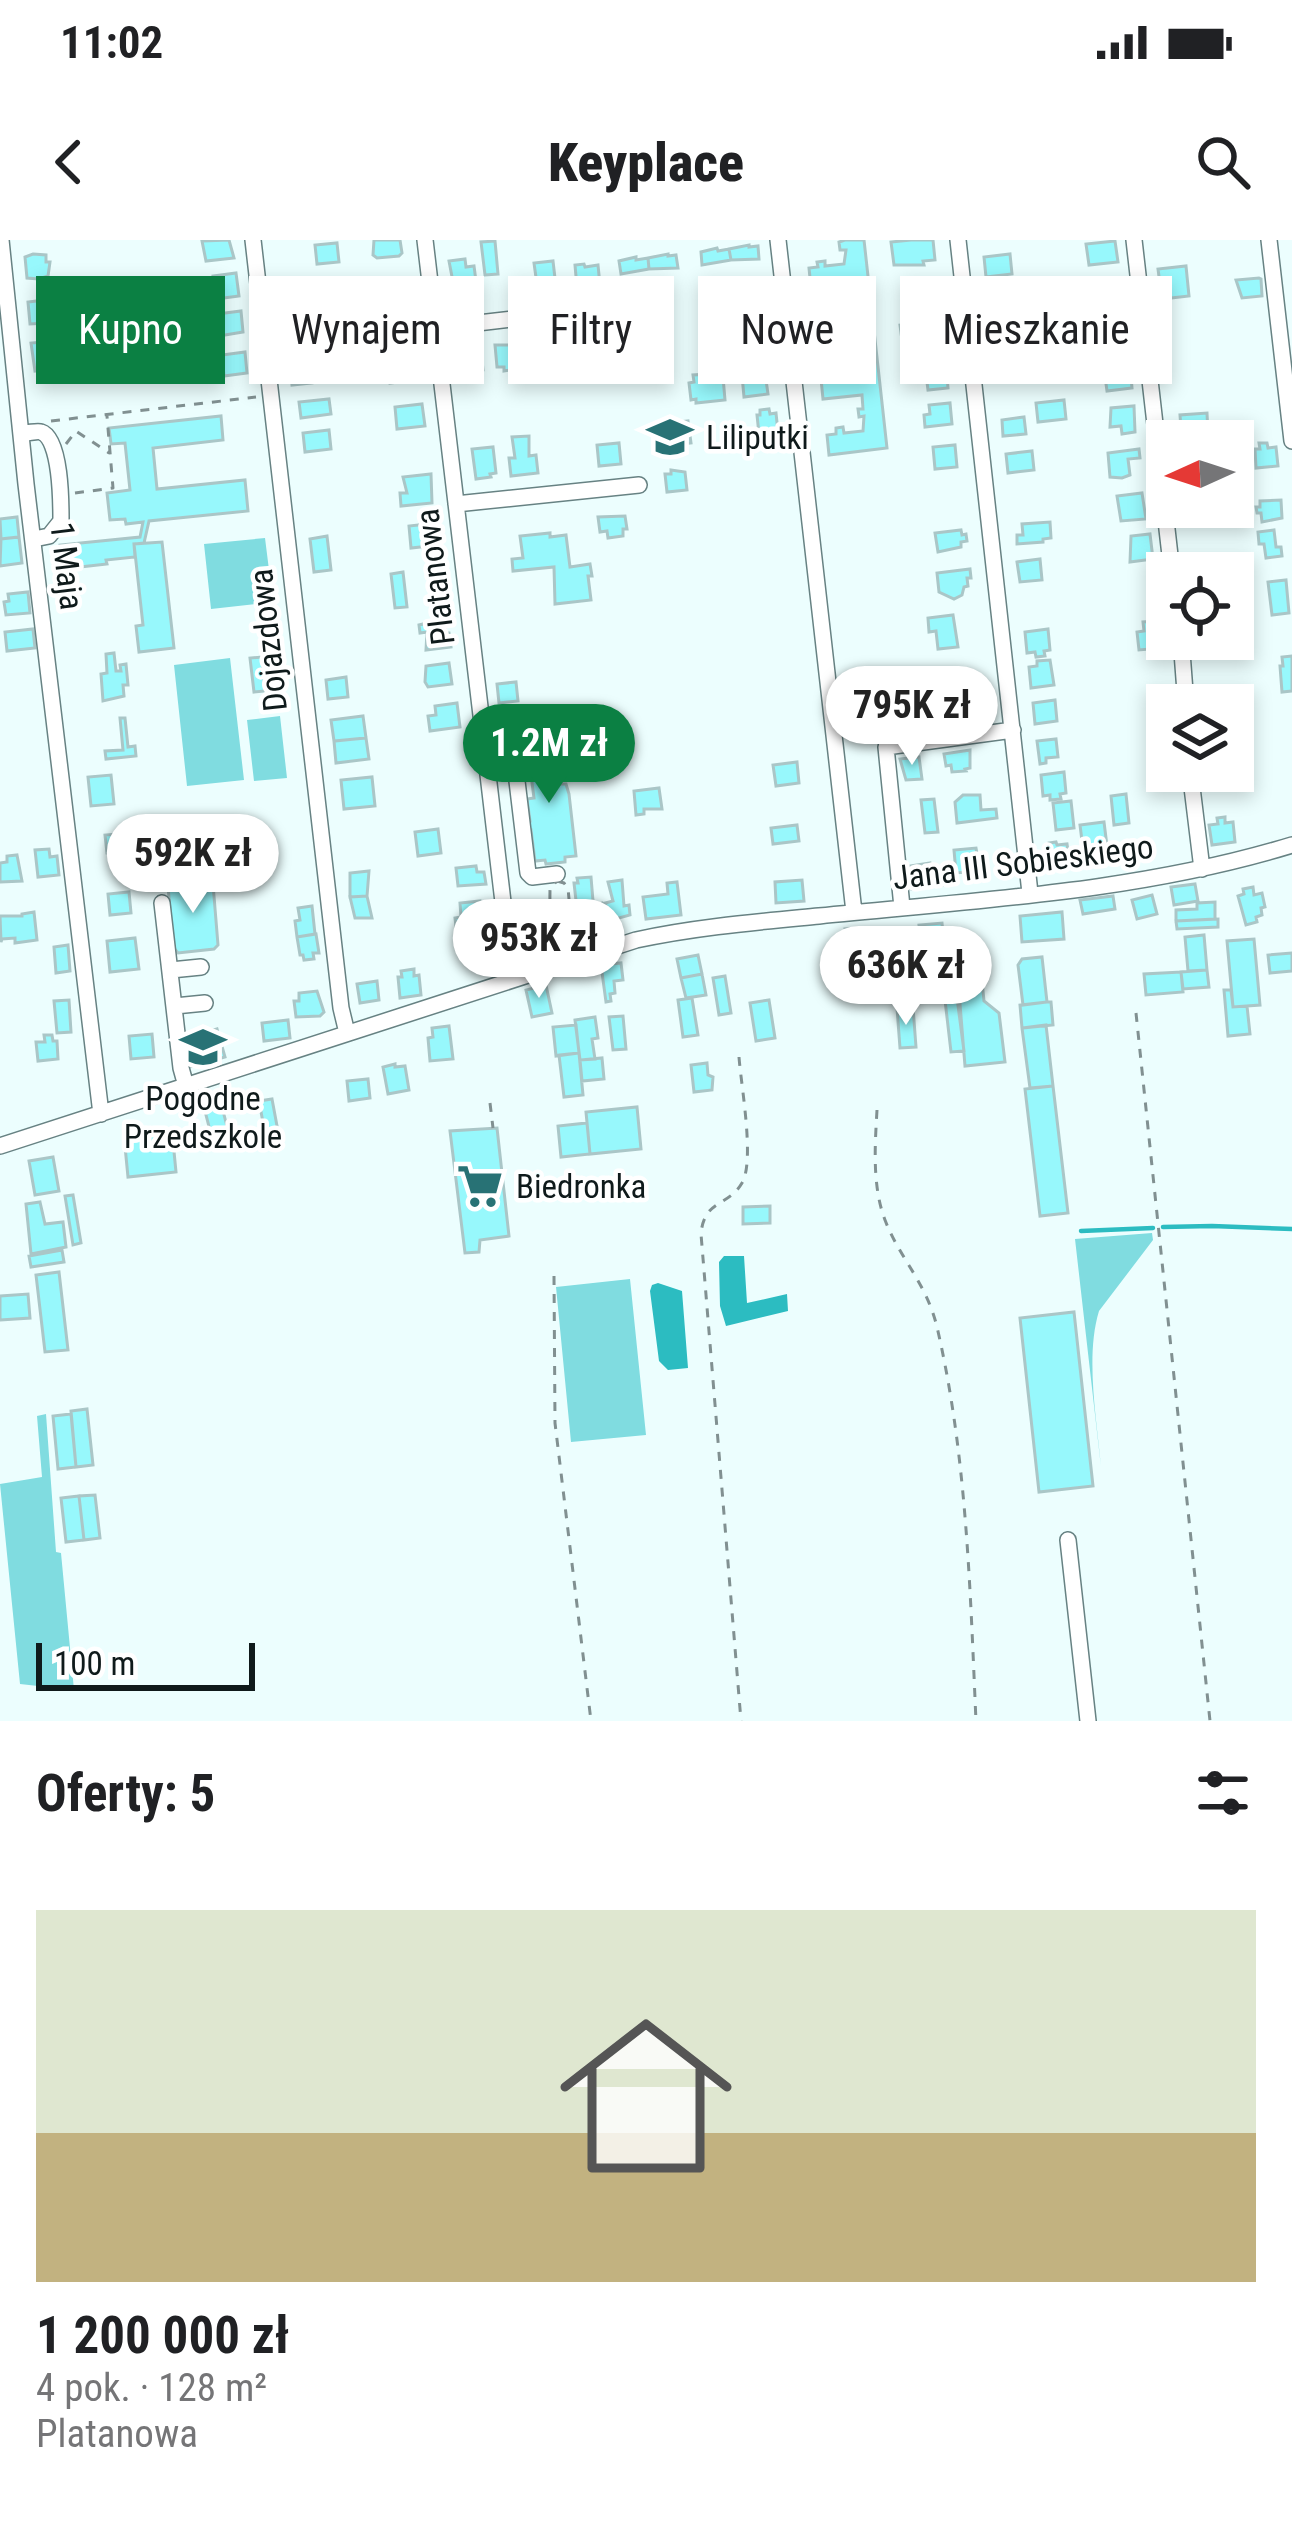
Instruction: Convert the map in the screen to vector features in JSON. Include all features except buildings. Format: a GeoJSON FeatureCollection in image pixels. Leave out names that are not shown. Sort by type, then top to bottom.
{"type":"FeatureCollection","features":[{"type":"Feature","properties":{"kind":"street","name":"1 Maja"},"geometry":{"type":"LineString","coordinates":[[1,240],[100,1114]]}},
{"type":"Feature","properties":{"kind":"street","name":"Dojazdowa"},"geometry":{"type":"LineString","coordinates":[[253,240],[347,1033]]}},
{"type":"Feature","properties":{"kind":"street","name":"Platanowa"},"geometry":{"type":"LineString","coordinates":[[425,240],[429,276]]}},
{"type":"Feature","properties":{"kind":"street"},"geometry":{"type":"LineString","coordinates":[[778,240],[854,912]]}},
{"type":"Feature","properties":{"kind":"street"},"geometry":{"type":"LineString","coordinates":[[958,240],[1030,893]]}},
{"type":"Feature","properties":{"kind":"street"},"geometry":{"type":"LineString","coordinates":[[1134,240],[1170,552]]}},
{"type":"Feature","properties":{"kind":"street"},"geometry":{"type":"LineString","coordinates":[[1269,240],[1292,441]]}},
{"type":"Feature","properties":{"kind":"street","name":"Platanowa"},"geometry":{"type":"LineString","coordinates":[[442,384],[514,979]]}},
{"type":"Feature","properties":{"kind":"street"},"geometry":{"type":"LineString","coordinates":[[20,434],[42,432],[52,441],[60,495],[59,526],[49,536],[34,539]]}},
{"type":"Feature","properties":{"kind":"street"},"geometry":{"type":"LineString","coordinates":[[456,504],[639,485]]}},
{"type":"Feature","properties":{"kind":"street"},"geometry":{"type":"LineString","coordinates":[[483,730],[508,728],[512,739],[527,871],[532,877],[557,874]]}},
{"type":"Feature","properties":{"kind":"street"},"geometry":{"type":"LineString","coordinates":[[902,907],[886,747],[1013,730]]}},
{"type":"Feature","properties":{"kind":"street"},"geometry":{"type":"LineString","coordinates":[[512,739],[566,733]]}},
{"type":"Feature","properties":{"kind":"street"},"geometry":{"type":"LineString","coordinates":[[1193,792],[1202,869]]}},
{"type":"Feature","properties":{"kind":"street","name":"Jana III Sobieskiego"},"geometry":{"type":"LineString","coordinates":[[0,1146],[661,935],[1139,881],[1292,845]]}},
{"type":"Feature","properties":{"kind":"street"},"geometry":{"type":"LineString","coordinates":[[162,903],[186,1086]]}},
{"type":"Feature","properties":{"kind":"street"},"geometry":{"type":"LineString","coordinates":[[171,970],[201,967]]}},
{"type":"Feature","properties":{"kind":"street"},"geometry":{"type":"LineString","coordinates":[[175,1006],[205,1003]]}},
{"type":"Feature","properties":{"kind":"street"},"geometry":{"type":"LineString","coordinates":[[1068,1540],[1088,1721]]}},
{"type":"Feature","properties":{"kind":"path"},"geometry":{"type":"LineString","coordinates":[[44,421],[264,396]]}},
{"type":"Feature","properties":{"kind":"path"},"geometry":{"type":"LineString","coordinates":[[60,495],[113,488],[107,414]]}},
{"type":"Feature","properties":{"kind":"path"},"geometry":{"type":"LineString","coordinates":[[58,420],[109,453]]}},
{"type":"Feature","properties":{"kind":"path"},"geometry":{"type":"LineString","coordinates":[[66,443],[76,431]]}},
{"type":"Feature","properties":{"kind":"path"},"geometry":{"type":"LineString","coordinates":[[560,952],[550,888],[556,881],[568,888],[574,947]]}},
{"type":"Feature","properties":{"kind":"path"},"geometry":{"type":"LineString","coordinates":[[556,926],[570,922]]}},
{"type":"Feature","properties":{"kind":"path"},"geometry":{"type":"LineString","coordinates":[[1136,1013],[1210,1721]]}},
{"type":"Feature","properties":{"kind":"path"},"geometry":{"type":"LineString","coordinates":[[739,1057],[747,1172],[733,1195],[708,1210],[701,1234],[741,1721]]}},
{"type":"Feature","properties":{"kind":"path"},"geometry":{"type":"LineString","coordinates":[[490,1103],[493,1128]]}},
{"type":"Feature","properties":{"kind":"path"},"geometry":{"type":"LineString","coordinates":[[877,1110],[880,1199],[891,1231],[928,1298],[951,1402],[966,1533],[976,1721]]}},
{"type":"Feature","properties":{"kind":"path"},"geometry":{"type":"LineString","coordinates":[[554,1276],[558,1453],[591,1721]]}},
{"type":"Feature","properties":{"kind":"shaded area"},"geometry":{"type":"Polygon","coordinates":[[[265,538],[273,602],[211,609],[204,544],[265,538]]]}},
{"type":"Feature","properties":{"kind":"shaded area"},"geometry":{"type":"Polygon","coordinates":[[[230,658],[244,780],[187,786],[174,665],[230,658]]]}},
{"type":"Feature","properties":{"kind":"shaded area"},"geometry":{"type":"Polygon","coordinates":[[[280,716],[287,778],[254,781],[247,720],[280,716]]]}},
{"type":"Feature","properties":{"kind":"shaded area"},"geometry":{"type":"Polygon","coordinates":[[[1152,1233],[1153,1240],[1099,1311],[1095,1329],[1093,1389],[1101,1467],[1075,1239],[1152,1233]]]}},
{"type":"Feature","properties":{"kind":"shaded area"},"geometry":{"type":"Polygon","coordinates":[[[724,1256],[744,1256],[747,1303],[787,1294],[788,1311],[726,1326],[720,1306],[719,1262],[724,1256]]]}},
{"type":"Feature","properties":{"kind":"shaded area"},"geometry":{"type":"Polygon","coordinates":[[[630,1279],[646,1435],[571,1442],[556,1287],[630,1279]]]}},
{"type":"Feature","properties":{"kind":"shaded area"},"geometry":{"type":"Polygon","coordinates":[[[658,1283],[682,1291],[688,1368],[668,1370],[659,1361],[650,1291],[658,1283]]]}},
{"type":"Feature","properties":{"kind":"shaded area"},"geometry":{"type":"Polygon","coordinates":[[[46,1414],[56,1552],[61,1553],[74,1690],[20,1684],[0,1484],[42,1477],[37,1416],[46,1414]]]}},
{"type":"Feature","properties":{"kind":"waterway"},"geometry":{"type":"LineString","coordinates":[[1163,1227],[1292,1229]]}},
{"type":"Feature","properties":{"kind":"waterway"},"geometry":{"type":"LineString","coordinates":[[1081,1231],[1153,1228]]}},
{"type":"Feature","properties":{"kind":"place","name":"Liliputki"},"geometry":{"type":"Point","coordinates":[670,437]}},
{"type":"Feature","properties":{"kind":"place","name":"Pogodne Przedszkole"},"geometry":{"type":"Point","coordinates":[203,1047]}},
{"type":"Feature","properties":{"kind":"place","name":"Biedronka"},"geometry":{"type":"Point","coordinates":[480,1186]}}]}
